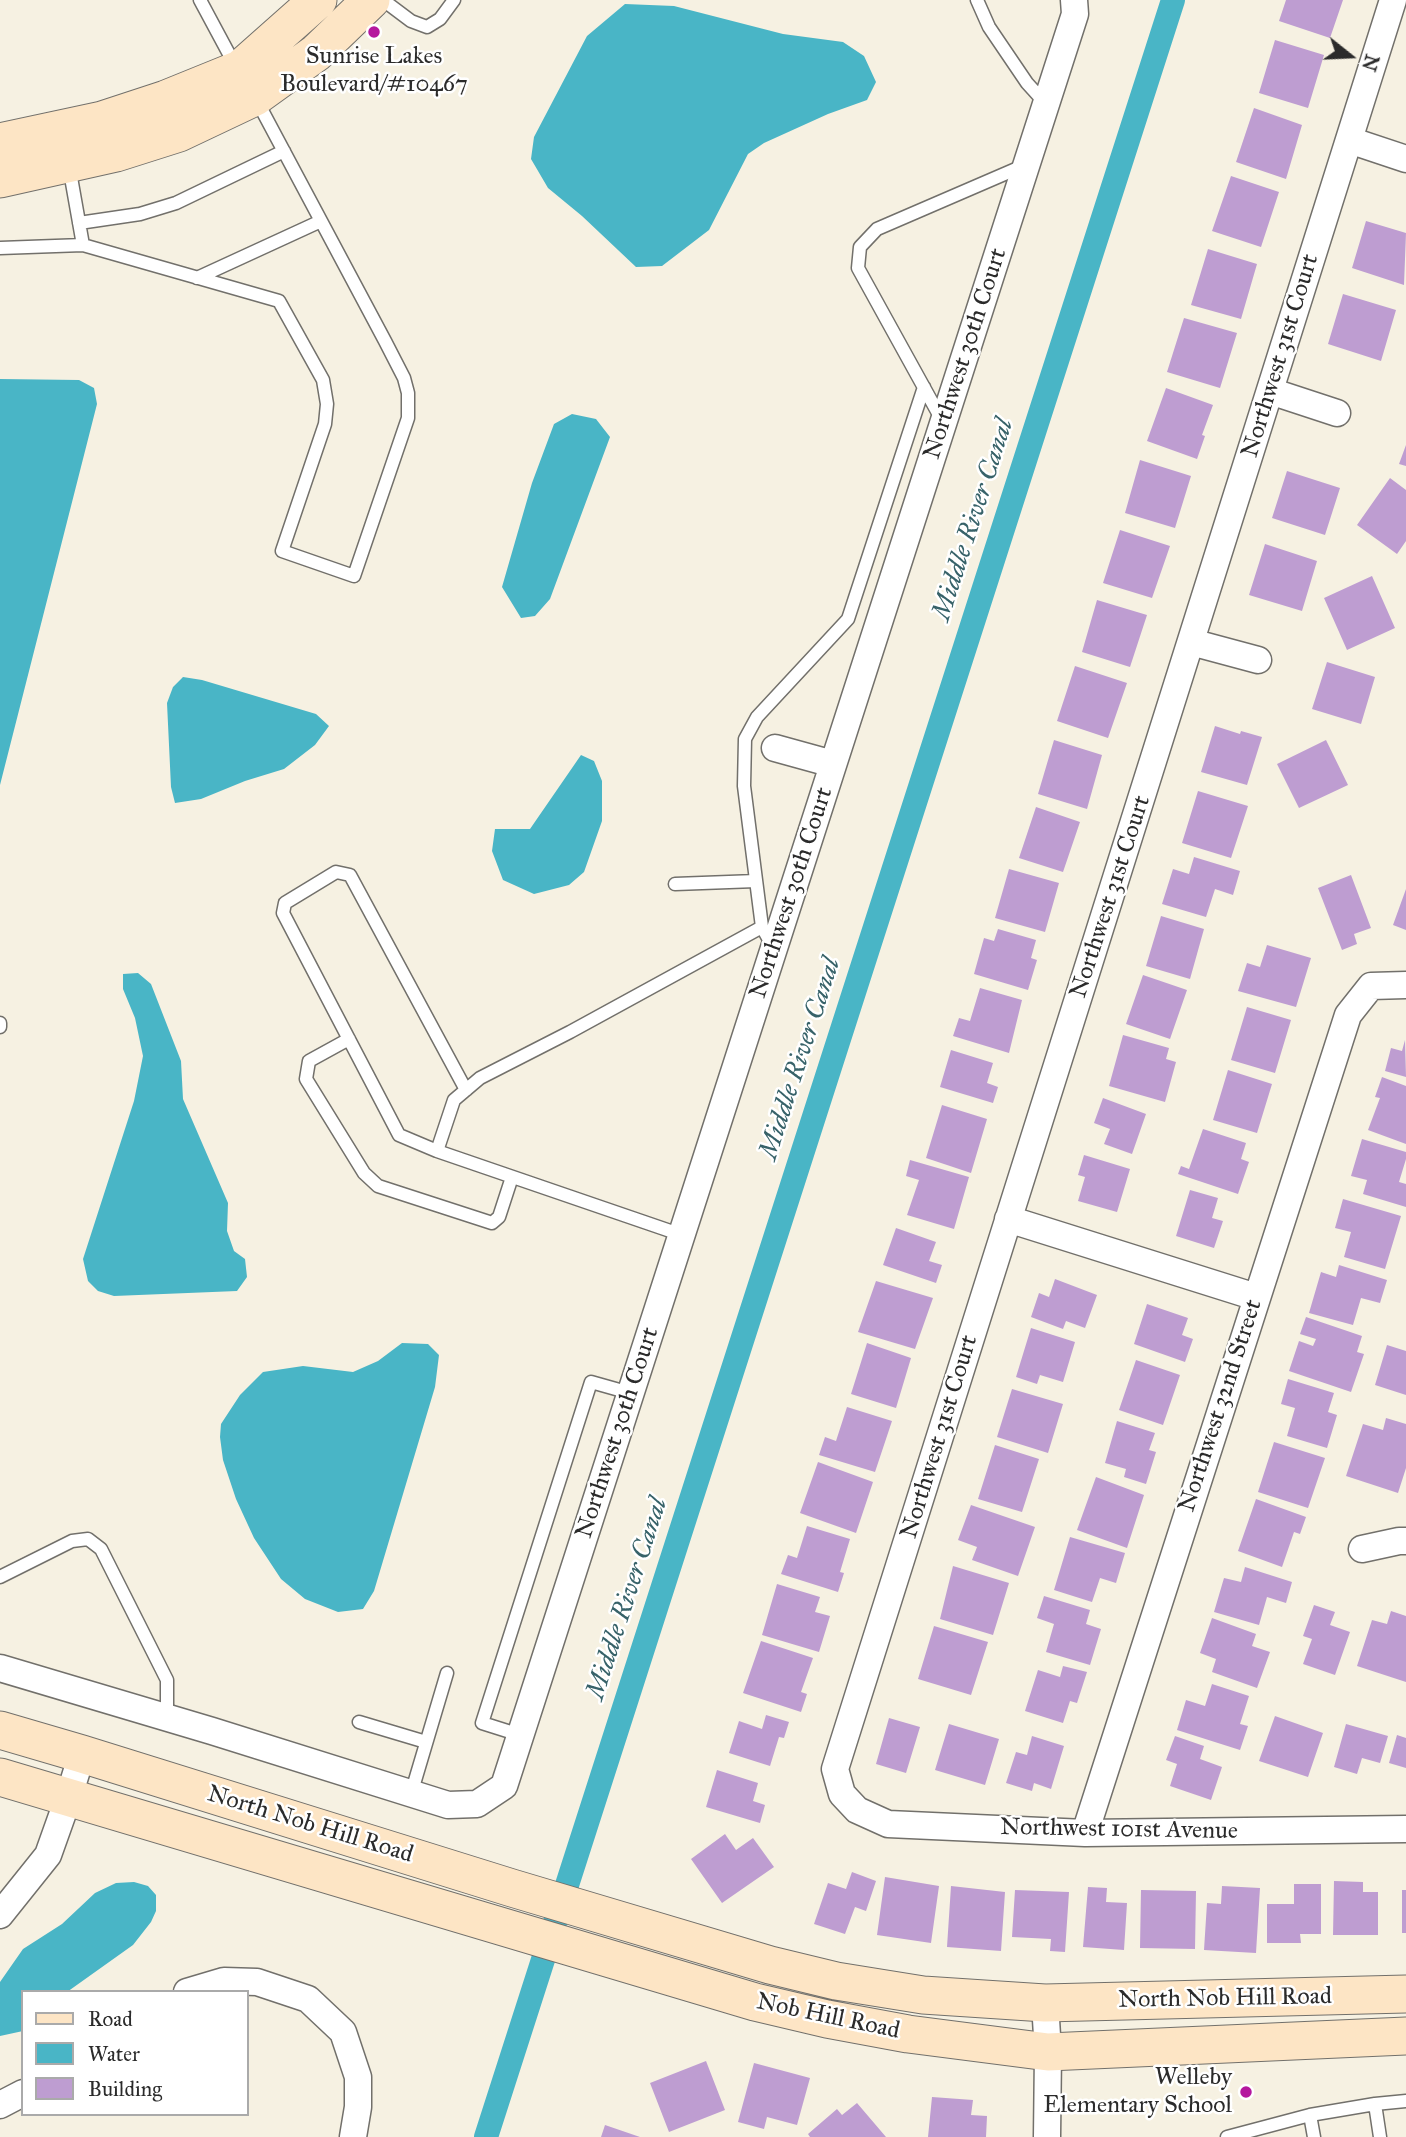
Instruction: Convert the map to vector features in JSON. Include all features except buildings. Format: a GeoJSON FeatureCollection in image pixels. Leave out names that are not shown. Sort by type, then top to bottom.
{"type":"FeatureCollection","features":[{"type":"Feature","properties":{"kind":"main road"},"geometry":{"type":"LineString","coordinates":[[247,83],[318,0]]}},
{"type":"Feature","properties":{"kind":"main road"},"geometry":{"type":"LineString","coordinates":[[0,179],[66,146],[102,120],[140,108],[247,83],[316,53],[371,0]]}},
{"type":"Feature","properties":{"kind":"main road"},"geometry":{"type":"LineString","coordinates":[[0,142],[66,146]]}},
{"type":"Feature","properties":{"kind":"main road","name":"North Nob Hill Road"},"geometry":{"type":"LineString","coordinates":[[0,1730],[620,1920]]}},
{"type":"Feature","properties":{"kind":"main road","name":"North Nob Hill Road"},"geometry":{"type":"LineString","coordinates":[[0,1777],[612,1959]]}},
{"type":"Feature","properties":{"kind":"main road","name":"Nob Hill Road"},"geometry":{"type":"LineString","coordinates":[[620,1920],[770,1965],[836,1981],[923,1995],[1045,2003]]}},
{"type":"Feature","properties":{"kind":"main road","name":"Nob Hill Road"},"geometry":{"type":"LineString","coordinates":[[612,1959],[755,2002],[827,2019],[908,2034],[1048,2052]]}},
{"type":"Feature","properties":{"kind":"main road","name":"North Nob Hill Road"},"geometry":{"type":"LineString","coordinates":[[1045,2003],[1406,1994]]}},
{"type":"Feature","properties":{"kind":"main road","name":"North Nob Hill Road"},"geometry":{"type":"LineString","coordinates":[[1048,2052],[1406,2036]]}},
{"type":"Feature","properties":{"kind":"street","name":"Northwest 30th Court"},"geometry":{"type":"LineString","coordinates":[[411,1794],[448,1805],[477,1804],[504,1786],[682,1235],[768,937],[833,764],[1076,14],[1074,0]]}},
{"type":"Feature","properties":{"kind":"street","name":"Northwest 31st Court"},"geometry":{"type":"LineString","coordinates":[[842,1794],[835,1769],[1393,0]]}},
{"type":"Feature","properties":{"kind":"street"},"geometry":{"type":"LineString","coordinates":[[1349,139],[1406,159]]}},
{"type":"Feature","properties":{"kind":"street"},"geometry":{"type":"LineString","coordinates":[[1270,391],[1336,413]]}},
{"type":"Feature","properties":{"kind":"street"},"geometry":{"type":"LineString","coordinates":[[1191,642],[1258,660]]}},
{"type":"Feature","properties":{"kind":"street"},"geometry":{"type":"LineString","coordinates":[[775,748],[833,764]]}},
{"type":"Feature","properties":{"kind":"street","name":"Northwest 32nd Street"},"geometry":{"type":"LineString","coordinates":[[1085,1833],[1348,1015],[1371,986],[1406,985]]}},
{"type":"Feature","properties":{"kind":"street"},"geometry":{"type":"LineString","coordinates":[[1008,1219],[1256,1297]]}},
{"type":"Feature","properties":{"kind":"street"},"geometry":{"type":"LineString","coordinates":[[1362,1549],[1406,1541]]}},
{"type":"Feature","properties":{"kind":"street"},"geometry":{"type":"LineString","coordinates":[[0,1668],[167,1717],[411,1794]]}},
{"type":"Feature","properties":{"kind":"street"},"geometry":{"type":"LineString","coordinates":[[0,1915],[48,1855],[82,1754]]}},
{"type":"Feature","properties":{"kind":"street","name":"Northwest 101st Avenue"},"geometry":{"type":"LineString","coordinates":[[842,1794],[857,1810],[888,1824],[1085,1833],[1406,1829]]}},
{"type":"Feature","properties":{"kind":"street"},"geometry":{"type":"LineString","coordinates":[[194,1990],[224,1982],[257,1982],[309,1999],[343,2032],[358,2077],[358,2108],[353,2137]]}},
{"type":"Feature","properties":{"kind":"street"},"geometry":{"type":"LineString","coordinates":[[1045,2003],[1048,2052],[1047,2137]]}},
{"type":"Feature","properties":{"kind":"street"},"geometry":{"type":"LineString","coordinates":[[0,2105],[21,2094]]}},
{"type":"Feature","properties":{"kind":"lane"},"geometry":{"type":"LineString","coordinates":[[0,248],[83,245],[279,301],[323,380],[327,404],[325,424],[282,551],[354,576],[408,418],[408,393],[404,378],[284,151],[200,0]]}},
{"type":"Feature","properties":{"kind":"lane"},"geometry":{"type":"LineString","coordinates":[[383,0],[411,21],[427,27],[440,19],[454,0]]}},
{"type":"Feature","properties":{"kind":"lane"},"geometry":{"type":"LineString","coordinates":[[977,0],[989,27],[1027,83],[1046,105]]}},
{"type":"Feature","properties":{"kind":"lane"},"geometry":{"type":"LineString","coordinates":[[66,146],[83,245]]}},
{"type":"Feature","properties":{"kind":"lane"},"geometry":{"type":"LineString","coordinates":[[79,223],[140,214],[176,203],[284,151]]}},
{"type":"Feature","properties":{"kind":"lane"},"geometry":{"type":"LineString","coordinates":[[943,424],[858,268],[860,247],[877,229],[1027,165]]}},
{"type":"Feature","properties":{"kind":"lane"},"geometry":{"type":"LineString","coordinates":[[197,278],[321,221]]}},
{"type":"Feature","properties":{"kind":"lane"},"geometry":{"type":"LineString","coordinates":[[437,1151],[454,1100],[480,1078],[768,937],[744,786],[745,739],[757,717],[848,619],[924,387]]}},
{"type":"Feature","properties":{"kind":"lane"},"geometry":{"type":"LineString","coordinates":[[466,1090],[350,874],[336,872],[285,903],[283,913],[399,1135],[437,1151],[682,1235]]}},
{"type":"Feature","properties":{"kind":"lane"},"geometry":{"type":"LineString","coordinates":[[675,884],[757,881]]}},
{"type":"Feature","properties":{"kind":"lane"},"geometry":{"type":"LineString","coordinates":[[349,1040],[309,1061],[306,1079],[364,1173],[378,1186],[492,1223],[499,1217],[512,1177]]}},
{"type":"Feature","properties":{"kind":"lane"},"geometry":{"type":"LineString","coordinates":[[520,1735],[482,1723],[591,1382],[631,1393]]}},
{"type":"Feature","properties":{"kind":"lane"},"geometry":{"type":"LineString","coordinates":[[0,1577],[72,1541],[88,1538],[101,1549],[167,1680],[167,1717]]}},
{"type":"Feature","properties":{"kind":"lane"},"geometry":{"type":"LineString","coordinates":[[411,1794],[447,1673]]}},
{"type":"Feature","properties":{"kind":"lane"},"geometry":{"type":"LineString","coordinates":[[359,1722],[426,1742]]}},
{"type":"Feature","properties":{"kind":"lane"},"geometry":{"type":"LineString","coordinates":[[1227,2137],[1310,2115],[1406,2101]]}},
{"type":"Feature","properties":{"kind":"lane"},"geometry":{"type":"LineString","coordinates":[[1375,2104],[1380,2137]]}},
{"type":"Feature","properties":{"kind":"lane"},"geometry":{"type":"LineString","coordinates":[[1310,2115],[1314,2137]]}},
{"type":"Feature","properties":{"kind":"water"},"geometry":{"type":"Polygon","coordinates":[[[625,4],[674,6],[783,34],[843,42],[864,56],[876,82],[867,100],[828,114],[764,143],[748,154],[709,230],[662,266],[636,267],[548,188],[531,159],[534,137],[587,36],[625,4]]]}},
{"type":"Feature","properties":{"kind":"water"},"geometry":{"type":"Polygon","coordinates":[[[0,379],[79,380],[94,388],[97,404],[0,785],[0,379]]]}},
{"type":"Feature","properties":{"kind":"water"},"geometry":{"type":"Polygon","coordinates":[[[572,414],[596,419],[610,437],[550,599],[535,616],[521,618],[502,587],[532,483],[554,424],[572,414]]]}},
{"type":"Feature","properties":{"kind":"water"},"geometry":{"type":"Polygon","coordinates":[[[183,677],[202,680],[316,714],[329,726],[315,745],[284,769],[201,799],[175,803],[171,787],[167,703],[173,687],[183,677]]]}},
{"type":"Feature","properties":{"kind":"water"},"geometry":{"type":"Polygon","coordinates":[[[581,755],[594,761],[602,781],[602,821],[584,872],[569,885],[534,894],[503,880],[492,851],[495,829],[530,829],[581,755]]]}},
{"type":"Feature","properties":{"kind":"water"},"geometry":{"type":"Polygon","coordinates":[[[138,973],[151,984],[181,1061],[183,1099],[228,1203],[227,1231],[234,1251],[245,1259],[247,1277],[237,1291],[114,1296],[98,1291],[88,1281],[83,1259],[134,1101],[143,1056],[135,1018],[123,989],[123,974],[138,973]]]}},
{"type":"Feature","properties":{"kind":"water"},"geometry":{"type":"Polygon","coordinates":[[[402,1343],[428,1344],[439,1355],[435,1387],[374,1591],[363,1609],[338,1612],[305,1599],[281,1579],[254,1538],[236,1499],[223,1460],[221,1424],[240,1395],[263,1372],[303,1366],[353,1372],[378,1361],[402,1343]]]}},
{"type":"Feature","properties":{"kind":"water"},"geometry":{"type":"Polygon","coordinates":[[[134,1882],[148,1886],[156,1895],[156,1911],[151,1922],[133,1945],[70,1990],[21,1990],[21,2031],[0,2036],[0,1982],[23,1949],[62,1924],[95,1893],[116,1883],[134,1882]]]}},
{"type":"Feature","properties":{"kind":"waterway","name":"Middle River Canal"},"geometry":{"type":"LineString","coordinates":[[486,2137],[1173,0]]}},
{"type":"Feature","properties":{"kind":"place","name":"Sunrise Lakes Boulevard/#10467"},"geometry":{"type":"Point","coordinates":[374,32]}},
{"type":"Feature","properties":{"kind":"place","name":"Welleby Elementary School"},"geometry":{"type":"Point","coordinates":[1246,2092]}}]}
